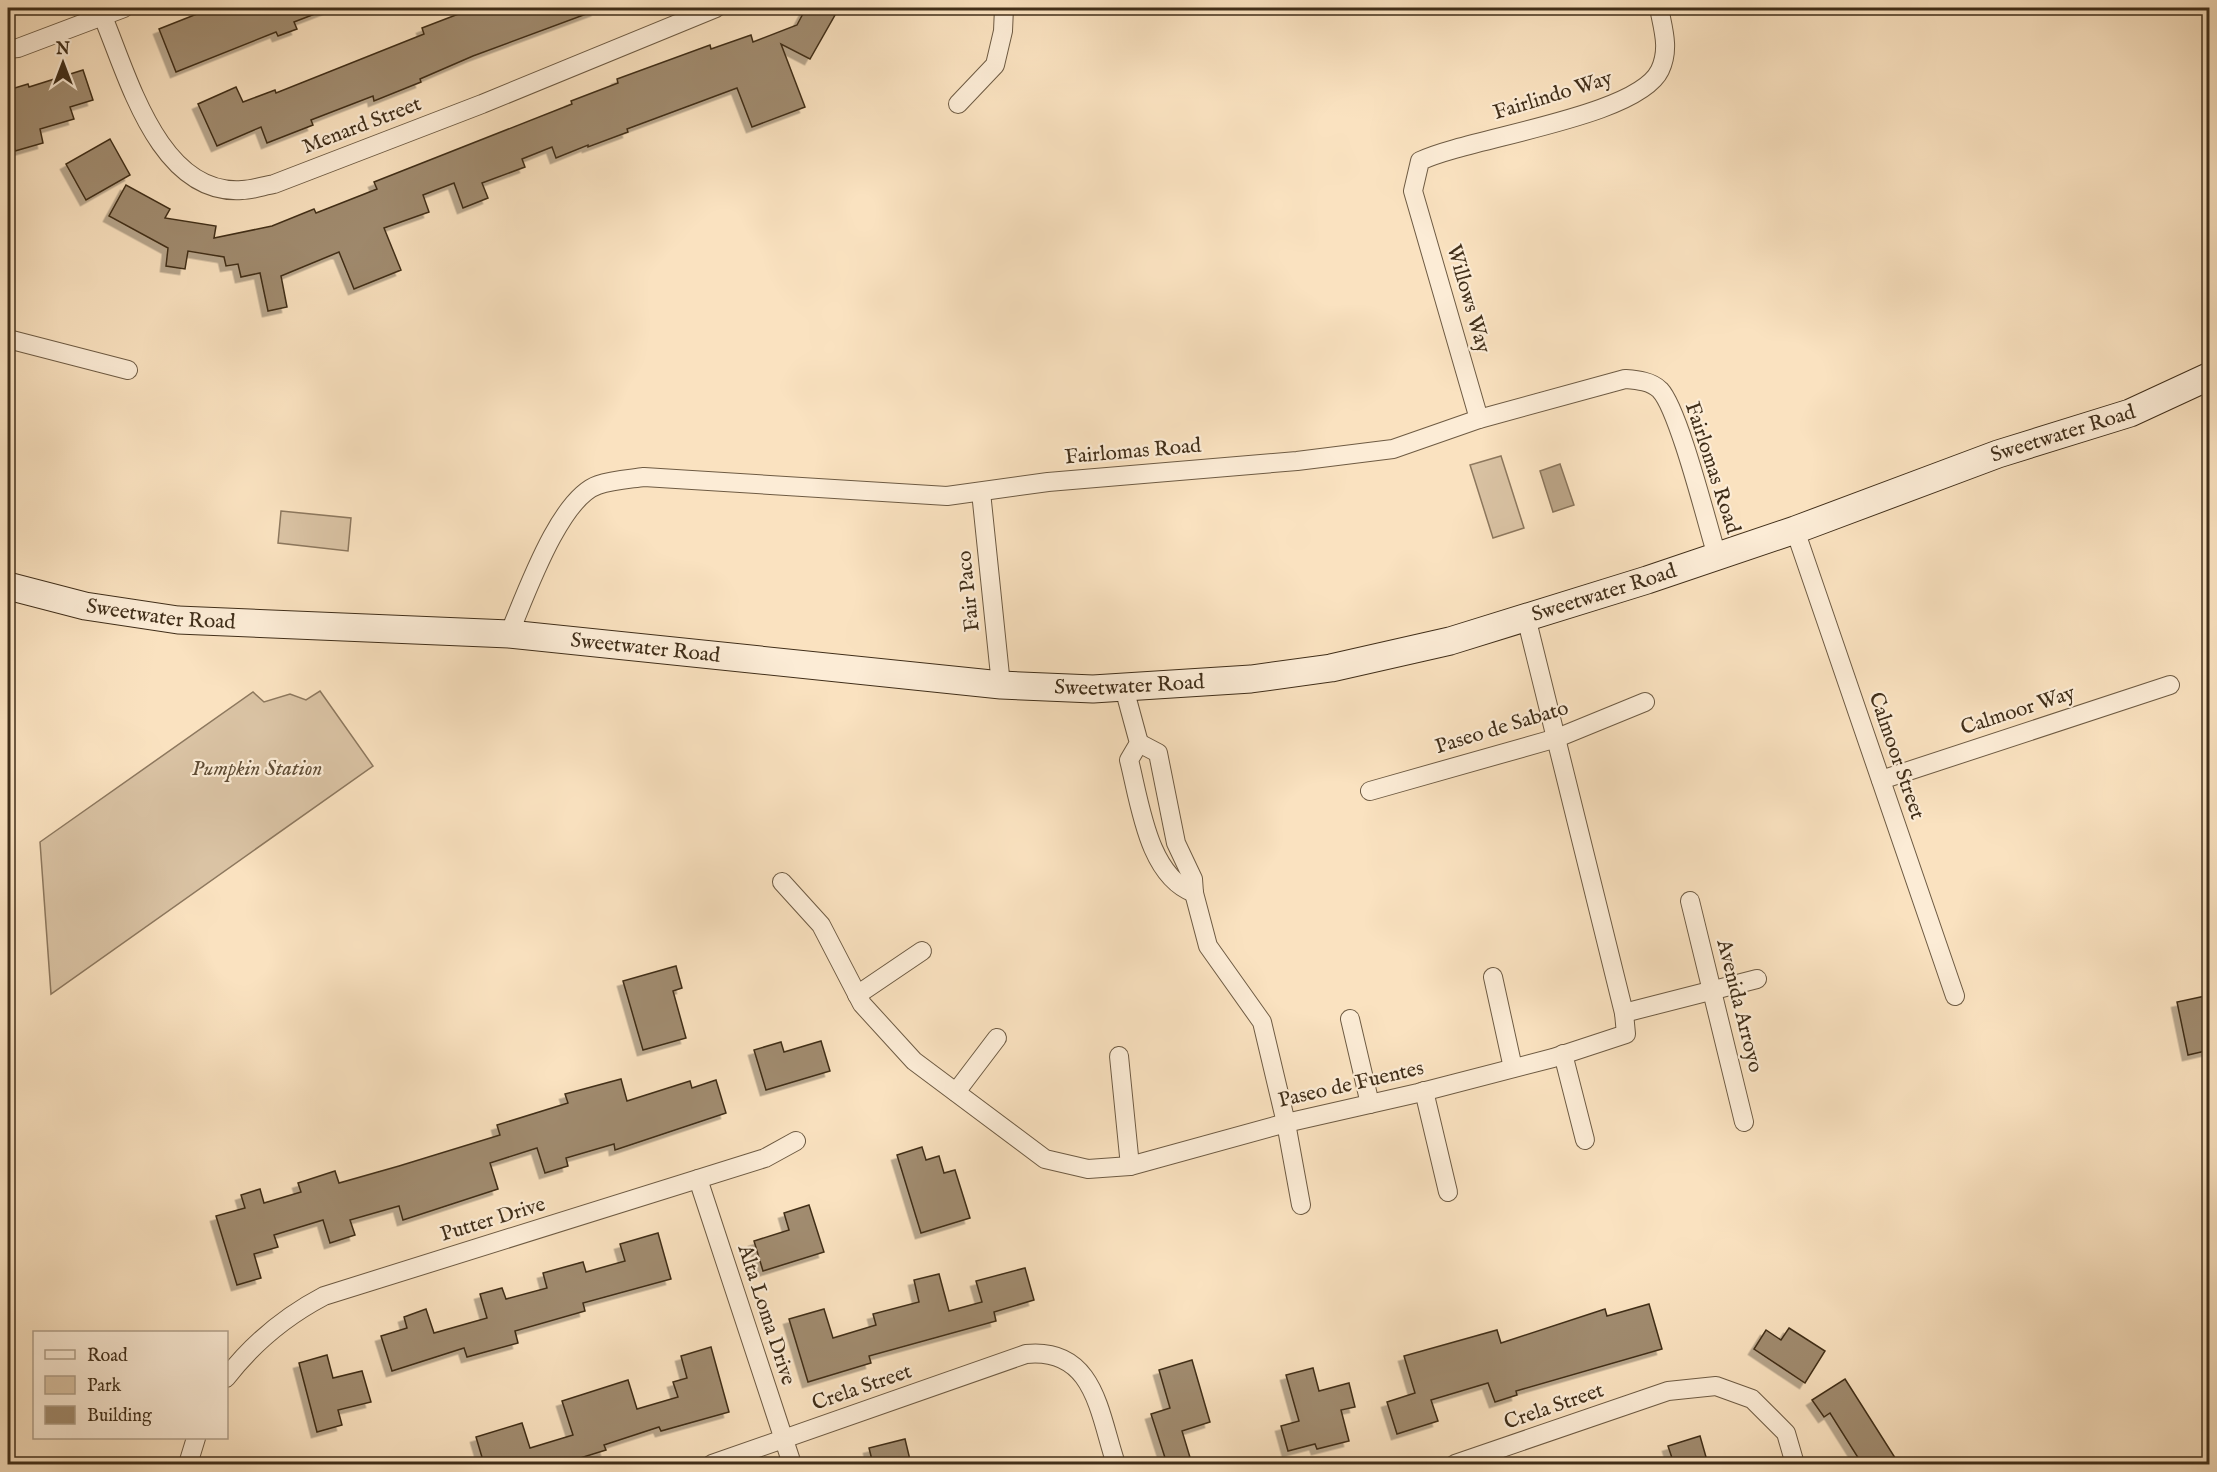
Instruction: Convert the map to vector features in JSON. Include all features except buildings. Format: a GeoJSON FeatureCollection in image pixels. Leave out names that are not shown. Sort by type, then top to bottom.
{"type":"FeatureCollection","features":[{"type":"Feature","properties":{"kind":"main road","name":"Sweetwater Road"},"geometry":{"type":"LineString","coordinates":[[8,586],[85,606],[178,620],[509,634],[1001,685],[1124,688],[1251,679],[1331,668],[1450,641],[1526,618],[1795,530],[1998,454],[2130,413],[2210,376]]}},
{"type":"Feature","properties":{"kind":"street"},"geometry":{"type":"LineString","coordinates":[[8,49],[18,48],[124,8]]}},
{"type":"Feature","properties":{"kind":"street","name":"Menard Street"},"geometry":{"type":"LineString","coordinates":[[103,17],[146,118],[168,156],[188,174],[210,185],[241,191],[273,184],[471,108],[716,8]]}},
{"type":"Feature","properties":{"kind":"street"},"geometry":{"type":"LineString","coordinates":[[958,104],[995,65],[1003,31],[1004,8]]}},
{"type":"Feature","properties":{"kind":"street","name":"Fairlindo Way"},"geometry":{"type":"LineString","coordinates":[[1413,191],[1420,161],[1443,150],[1528,130],[1618,102],[1650,84],[1660,69],[1667,44],[1659,8]]}},
{"type":"Feature","properties":{"kind":"street","name":"Willows Way"},"geometry":{"type":"LineString","coordinates":[[1413,191],[1479,419]]}},
{"type":"Feature","properties":{"kind":"street"},"geometry":{"type":"LineString","coordinates":[[8,339],[128,370]]}},
{"type":"Feature","properties":{"kind":"street","name":"Fairlomas Road"},"geometry":{"type":"LineString","coordinates":[[509,634],[550,538],[581,497],[597,485],[644,477],[946,496],[1048,482],[1297,461],[1393,449],[1479,419],[1626,379],[1643,380],[1660,390],[1673,413],[1717,556]]}},
{"type":"Feature","properties":{"kind":"street","name":"Fair Paco"},"geometry":{"type":"LineString","coordinates":[[981,492],[1001,685]]}},
{"type":"Feature","properties":{"kind":"street","name":"Calmoor Street"},"geometry":{"type":"LineString","coordinates":[[1795,530],[1955,996]]}},
{"type":"Feature","properties":{"kind":"street","name":"Paseo de Fuentes"},"geometry":{"type":"LineString","coordinates":[[782,882],[821,925],[862,1004],[915,1061],[1046,1159],[1088,1169],[1130,1166],[1286,1123],[1513,1068],[1626,1034],[1624,1013],[1526,618]]}},
{"type":"Feature","properties":{"kind":"street","name":"Calmoor Way"},"geometry":{"type":"LineString","coordinates":[[1881,780],[2170,685]]}},
{"type":"Feature","properties":{"kind":"street"},"geometry":{"type":"LineString","coordinates":[[1124,688],[1139,743],[1129,760],[1151,850],[1181,888],[1194,893]]}},
{"type":"Feature","properties":{"kind":"street","name":"Paseo de Sabato"},"geometry":{"type":"LineString","coordinates":[[1370,791],[1557,738],[1645,702]]}},
{"type":"Feature","properties":{"kind":"street"},"geometry":{"type":"LineString","coordinates":[[1139,743],[1158,753],[1176,843],[1193,879],[1194,893],[1209,946],[1262,1022],[1286,1123],[1301,1205]]}},
{"type":"Feature","properties":{"kind":"street","name":"Avenida Arroyo"},"geometry":{"type":"LineString","coordinates":[[1690,901],[1744,1122]]}},
{"type":"Feature","properties":{"kind":"street"},"geometry":{"type":"LineString","coordinates":[[857,995],[922,951]]}},
{"type":"Feature","properties":{"kind":"street"},"geometry":{"type":"LineString","coordinates":[[1493,977],[1513,1068]]}},
{"type":"Feature","properties":{"kind":"street"},"geometry":{"type":"LineString","coordinates":[[1624,1013],[1757,979]]}},
{"type":"Feature","properties":{"kind":"street"},"geometry":{"type":"LineString","coordinates":[[1350,1019],[1370,1104]]}},
{"type":"Feature","properties":{"kind":"street"},"geometry":{"type":"LineString","coordinates":[[956,1092],[997,1038]]}},
{"type":"Feature","properties":{"kind":"street"},"geometry":{"type":"LineString","coordinates":[[1563,1054],[1586,1140]]}},
{"type":"Feature","properties":{"kind":"street"},"geometry":{"type":"LineString","coordinates":[[1119,1056],[1130,1166]]}},
{"type":"Feature","properties":{"kind":"street"},"geometry":{"type":"LineString","coordinates":[[1425,1091],[1448,1192]]}},
{"type":"Feature","properties":{"kind":"street","name":"Putter Drive"},"geometry":{"type":"LineString","coordinates":[[228,1376],[258,1341],[278,1324],[324,1296],[765,1158],[796,1141]]}},
{"type":"Feature","properties":{"kind":"street","name":"Alta Loma Drive"},"geometry":{"type":"LineString","coordinates":[[698,1179],[792,1464]]}},
{"type":"Feature","properties":{"kind":"street","name":"Crela Street"},"geometry":{"type":"LineString","coordinates":[[712,1464],[1026,1354],[1049,1353],[1070,1362],[1087,1378],[1116,1464]]}},
{"type":"Feature","properties":{"kind":"street","name":"Crela Street"},"geometry":{"type":"LineString","coordinates":[[1457,1464],[1668,1391],[1716,1386],[1752,1399],[1786,1433],[1795,1464]]}},
{"type":"Feature","properties":{"kind":"street"},"geometry":{"type":"LineString","coordinates":[[188,1464],[195,1439]]}},
{"type":"Feature","properties":{"kind":"green space"},"geometry":{"type":"Polygon","coordinates":[[[1501,456],[1524,528],[1493,538],[1470,465],[1501,456]]]}},
{"type":"Feature","properties":{"kind":"green space"},"geometry":{"type":"Polygon","coordinates":[[[281,511],[351,518],[348,551],[278,543],[281,511]]]}},
{"type":"Feature","properties":{"kind":"green space","name":"Pumpkin Station"},"geometry":{"type":"Polygon","coordinates":[[[320,691],[373,766],[51,994],[40,842],[253,692],[264,702],[290,694],[306,700],[320,691]]]}},
{"type":"Feature","properties":{"kind":"shaded area"},"geometry":{"type":"Polygon","coordinates":[[[1560,464],[1574,505],[1553,512],[1540,471],[1560,464]]]}}]}
